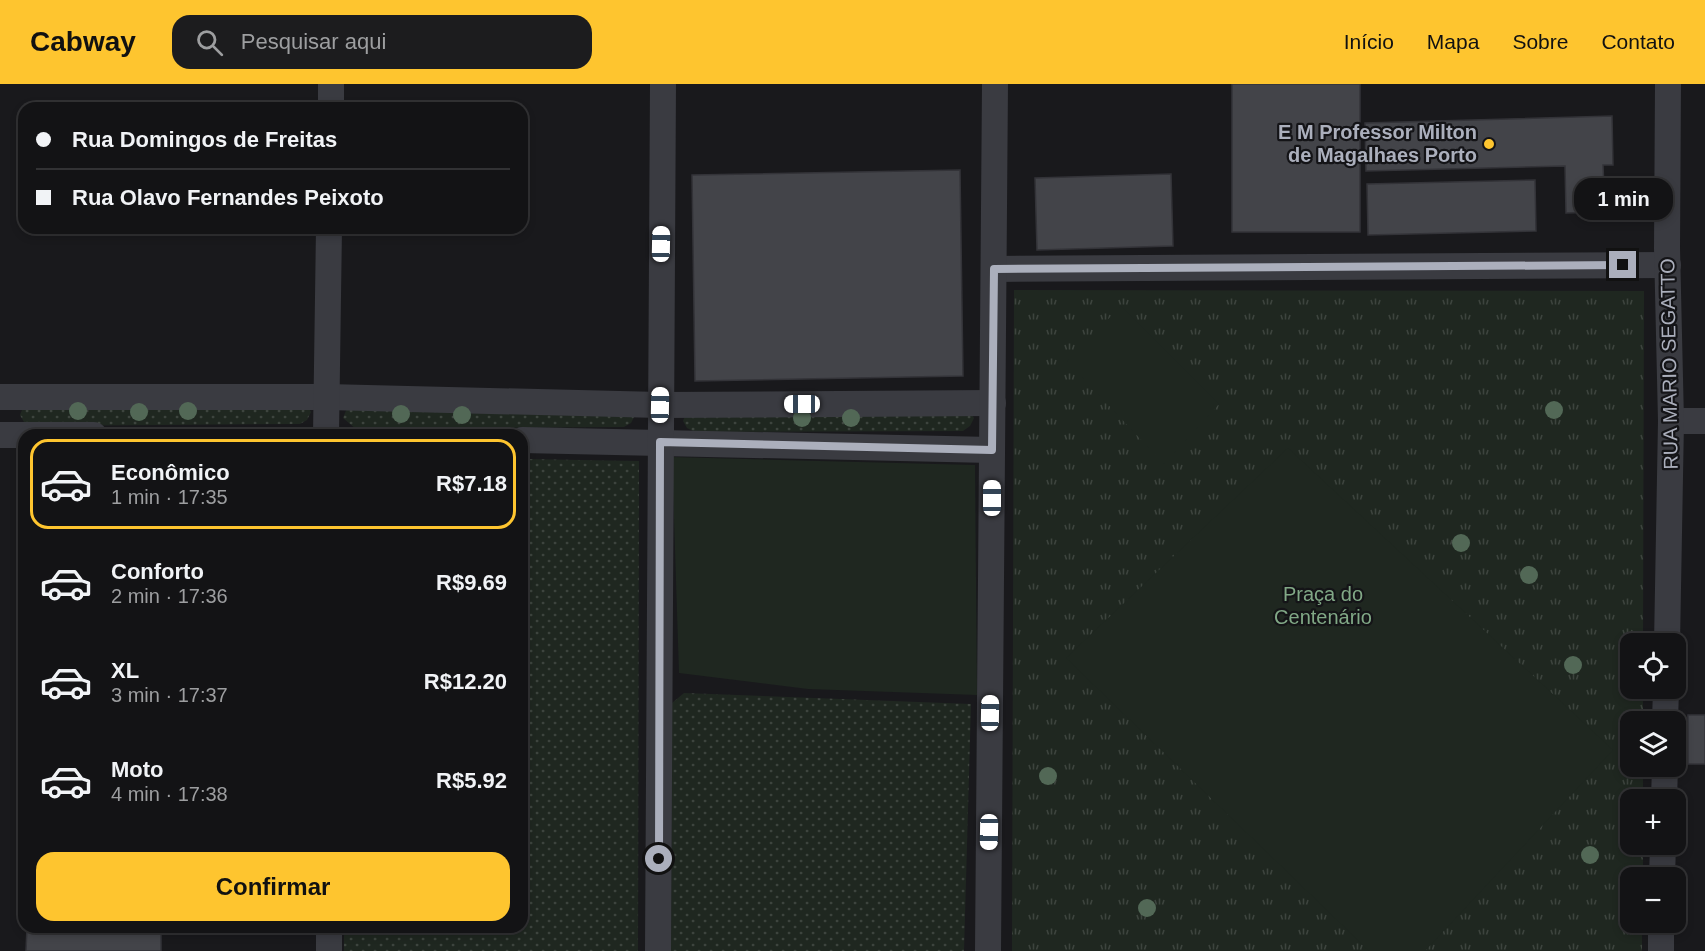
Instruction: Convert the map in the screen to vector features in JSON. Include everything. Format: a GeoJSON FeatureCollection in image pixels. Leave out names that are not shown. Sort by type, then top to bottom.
{"type":"FeatureCollection","features":[{"type":"Feature","properties":{"kind":"street"},"geometry":{"type":"LineString","coordinates":[[331,84],[331,102]]}},
{"type":"Feature","properties":{"kind":"street"},"geometry":{"type":"LineString","coordinates":[[658,951],[663,84]]}},
{"type":"Feature","properties":{"kind":"street"},"geometry":{"type":"LineString","coordinates":[[988,951],[995,84]]}},
{"type":"Feature","properties":{"kind":"street","name":"RUA MARIO SEGATTO"},"geometry":{"type":"LineString","coordinates":[[1667,633],[1671,421],[1668,84]]}},
{"type":"Feature","properties":{"kind":"street"},"geometry":{"type":"LineString","coordinates":[[326,429],[329,234]]}},
{"type":"Feature","properties":{"kind":"street"},"geometry":{"type":"LineString","coordinates":[[994,269],[1668,265]]}},
{"type":"Feature","properties":{"kind":"street"},"geometry":{"type":"LineString","coordinates":[[0,397],[327,397],[660,405],[993,403]]}},
{"type":"Feature","properties":{"kind":"street"},"geometry":{"type":"LineString","coordinates":[[1671,421],[1705,421]]}},
{"type":"Feature","properties":{"kind":"street"},"geometry":{"type":"LineString","coordinates":[[0,435],[18,435]]}},
{"type":"Feature","properties":{"kind":"street"},"geometry":{"type":"LineString","coordinates":[[528,440],[992,450]]}},
{"type":"Feature","properties":{"kind":"street"},"geometry":{"type":"LineString","coordinates":[[329,933],[329,951]]}},
{"type":"Feature","properties":{"kind":"street"},"geometry":{"type":"LineString","coordinates":[[1661,933],[1661,951]]}},
{"type":"Feature","properties":{"kind":"green space","name":"Praça do Centenário"},"geometry":{"type":"Polygon","coordinates":[[[1014,290],[1644,291],[1643,633],[1620,633],[1620,699],[1643,699],[1643,711],[1620,711],[1620,777],[1643,777],[1643,789],[1620,789],[1620,855],[1643,855],[1643,867],[1620,867],[1620,933],[1642,933],[1642,951],[1012,951],[1014,290]]]}},
{"type":"Feature","properties":{"kind":"green space"},"geometry":{"type":"Polygon","coordinates":[[[1121,306],[1219,404],[1164,464],[1067,361],[1121,306]]]}},
{"type":"Feature","properties":{"kind":"green space"},"geometry":{"type":"Polygon","coordinates":[[[306,403],[311,412],[307,420],[300,424],[32,426],[24,422],[20,415],[24,405],[306,403]]]}},
{"type":"Feature","properties":{"kind":"green space"},"geometry":{"type":"Polygon","coordinates":[[[347,408],[635,415],[631,423],[624,427],[356,429],[343,418],[347,408]]]}},
{"type":"Feature","properties":{"kind":"green space"},"geometry":{"type":"Polygon","coordinates":[[[969,409],[974,418],[970,426],[963,431],[695,432],[687,428],[683,421],[687,411],[969,409]]]}},
{"type":"Feature","properties":{"kind":"green space"},"geometry":{"type":"Polygon","coordinates":[[[1288,448],[1613,750],[1425,951],[1369,951],[1066,658],[1288,448]]]}},
{"type":"Feature","properties":{"kind":"green space"},"geometry":{"type":"Polygon","coordinates":[[[672,457],[975,465],[977,695],[808,689],[679,673],[672,457]]]}},
{"type":"Feature","properties":{"kind":"green space"},"geometry":{"type":"Polygon","coordinates":[[[528,459],[639,461],[638,951],[344,951],[344,933],[528,933],[528,459]]]}},
{"type":"Feature","properties":{"kind":"green space"},"geometry":{"type":"Polygon","coordinates":[[[684,693],[971,704],[964,951],[671,951],[672,703],[684,693]]]}},
{"type":"Feature","properties":{"kind":"building"},"geometry":{"type":"Polygon","coordinates":[[[1232,84],[1360,84],[1360,232],[1232,232],[1232,84]]]}},
{"type":"Feature","properties":{"kind":"building","name":"E M Professor Milton de Magalhaes Porto"},"geometry":{"type":"Polygon","coordinates":[[[1612,116],[1613,165],[1603,165],[1605,212],[1566,213],[1565,166],[1366,171],[1365,123],[1612,116]]]}},
{"type":"Feature","properties":{"kind":"building"},"geometry":{"type":"Polygon","coordinates":[[[960,170],[963,376],[695,381],[692,175],[960,170]]]}},
{"type":"Feature","properties":{"kind":"building"},"geometry":{"type":"Polygon","coordinates":[[[1171,174],[1173,246],[1037,250],[1035,178],[1171,174]]]}},
{"type":"Feature","properties":{"kind":"building","name":"E M Professor Milton de Magalhaes Porto"},"geometry":{"type":"Polygon","coordinates":[[[1535,180],[1536,231],[1368,235],[1367,184],[1535,180]]]}},
{"type":"Feature","properties":{"kind":"building"},"geometry":{"type":"Polygon","coordinates":[[[1688,715],[1705,715],[1705,764],[1688,764],[1688,715]]]}},
{"type":"Feature","properties":{"kind":"building"},"geometry":{"type":"Polygon","coordinates":[[[27,933],[161,933],[161,951],[26,951],[27,933]]]}},
{"type":"Feature","properties":{"kind":"place","name":"E M Professor Milton de Magalhaes Porto"},"geometry":{"type":"Point","coordinates":[1489,144]}},
{"type":"Feature","properties":{"kind":"route"},"geometry":{"type":"LineString","coordinates":[[659,859],[660,442],[992,450],[994,269],[1623,265]]}}]}
